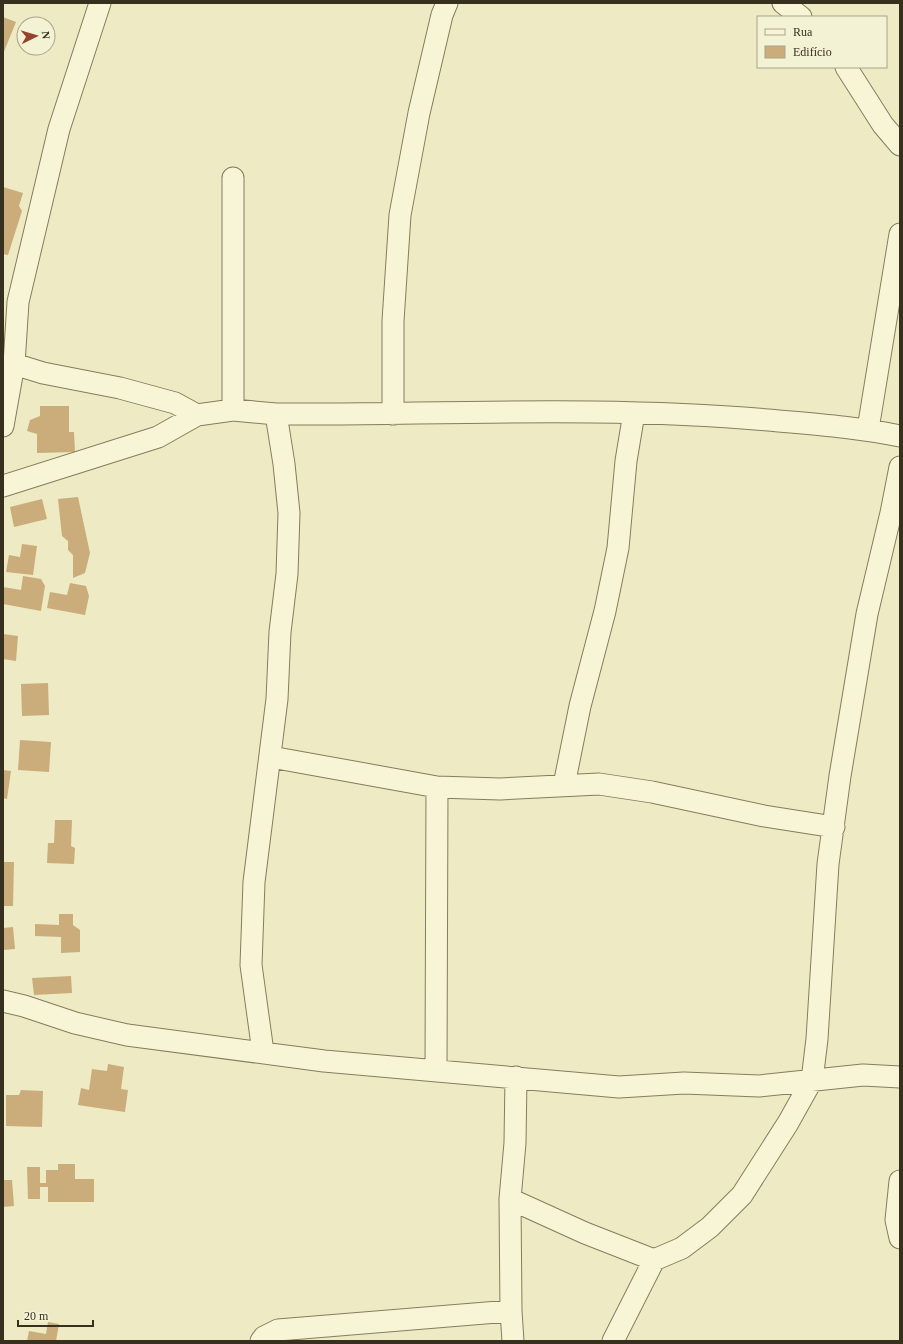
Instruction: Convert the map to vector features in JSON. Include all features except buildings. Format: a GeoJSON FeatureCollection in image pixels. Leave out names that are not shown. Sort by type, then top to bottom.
{"type":"FeatureCollection","features":[{"type":"Feature","properties":{"kind":"street"},"geometry":{"type":"LineString","coordinates":[[3,426],[9,364],[19,294],[59,129],[100,3]]}},
{"type":"Feature","properties":{"kind":"street"},"geometry":{"type":"LineString","coordinates":[[393,414],[393,321],[400,215],[418,113],[442,15],[447,3]]}},
{"type":"Feature","properties":{"kind":"street"},"geometry":{"type":"LineString","coordinates":[[783,3],[800,16]]}},
{"type":"Feature","properties":{"kind":"street"},"geometry":{"type":"LineString","coordinates":[[847,68],[883,125],[900,145]]}},
{"type":"Feature","properties":{"kind":"street"},"geometry":{"type":"LineString","coordinates":[[233,178],[233,410]]}},
{"type":"Feature","properties":{"kind":"street"},"geometry":{"type":"LineString","coordinates":[[868,429],[900,234]]}},
{"type":"Feature","properties":{"kind":"street"},"geometry":{"type":"LineString","coordinates":[[9,364],[43,373],[120,388],[175,403],[198,415]]}},
{"type":"Feature","properties":{"kind":"street"},"geometry":{"type":"LineString","coordinates":[[3,486],[158,437],[198,415],[233,410],[276,414],[634,414],[725,416],[868,429],[900,436]]}},
{"type":"Feature","properties":{"kind":"street"},"geometry":{"type":"LineString","coordinates":[[263,1052],[251,965],[254,882],[277,699],[280,632],[287,574],[289,513],[284,464],[276,414]]}},
{"type":"Feature","properties":{"kind":"street"},"geometry":{"type":"LineString","coordinates":[[564,785],[580,706],[605,611],[618,548],[626,461],[634,414]]}},
{"type":"Feature","properties":{"kind":"street"},"geometry":{"type":"LineString","coordinates":[[613,1341],[654,1260],[682,1248],[710,1227],[742,1194],[788,1123],[812,1080],[817,1031],[828,864],[840,776],[867,614],[891,513],[900,467]]}},
{"type":"Feature","properties":{"kind":"street"},"geometry":{"type":"LineString","coordinates":[[270,757],[437,787],[500,789],[599,784],[652,792],[764,816],[834,827]]}},
{"type":"Feature","properties":{"kind":"street"},"geometry":{"type":"LineString","coordinates":[[436,1070],[437,787]]}},
{"type":"Feature","properties":{"kind":"street"},"geometry":{"type":"LineString","coordinates":[[3,1001],[24,1006],[75,1023],[127,1035],[324,1061],[619,1087],[684,1083],[760,1086],[862,1075],[900,1077]]}},
{"type":"Feature","properties":{"kind":"street"},"geometry":{"type":"LineString","coordinates":[[513,1341],[511,1311],[510,1199],[515,1143],[516,1077]]}},
{"type":"Feature","properties":{"kind":"street"},"geometry":{"type":"LineString","coordinates":[[900,1181],[896,1220],[900,1238]]}},
{"type":"Feature","properties":{"kind":"street"},"geometry":{"type":"LineString","coordinates":[[510,1199],[585,1233],[654,1260]]}},
{"type":"Feature","properties":{"kind":"street"},"geometry":{"type":"LineString","coordinates":[[261,1341],[264,1337],[278,1330],[511,1311]]}}]}
